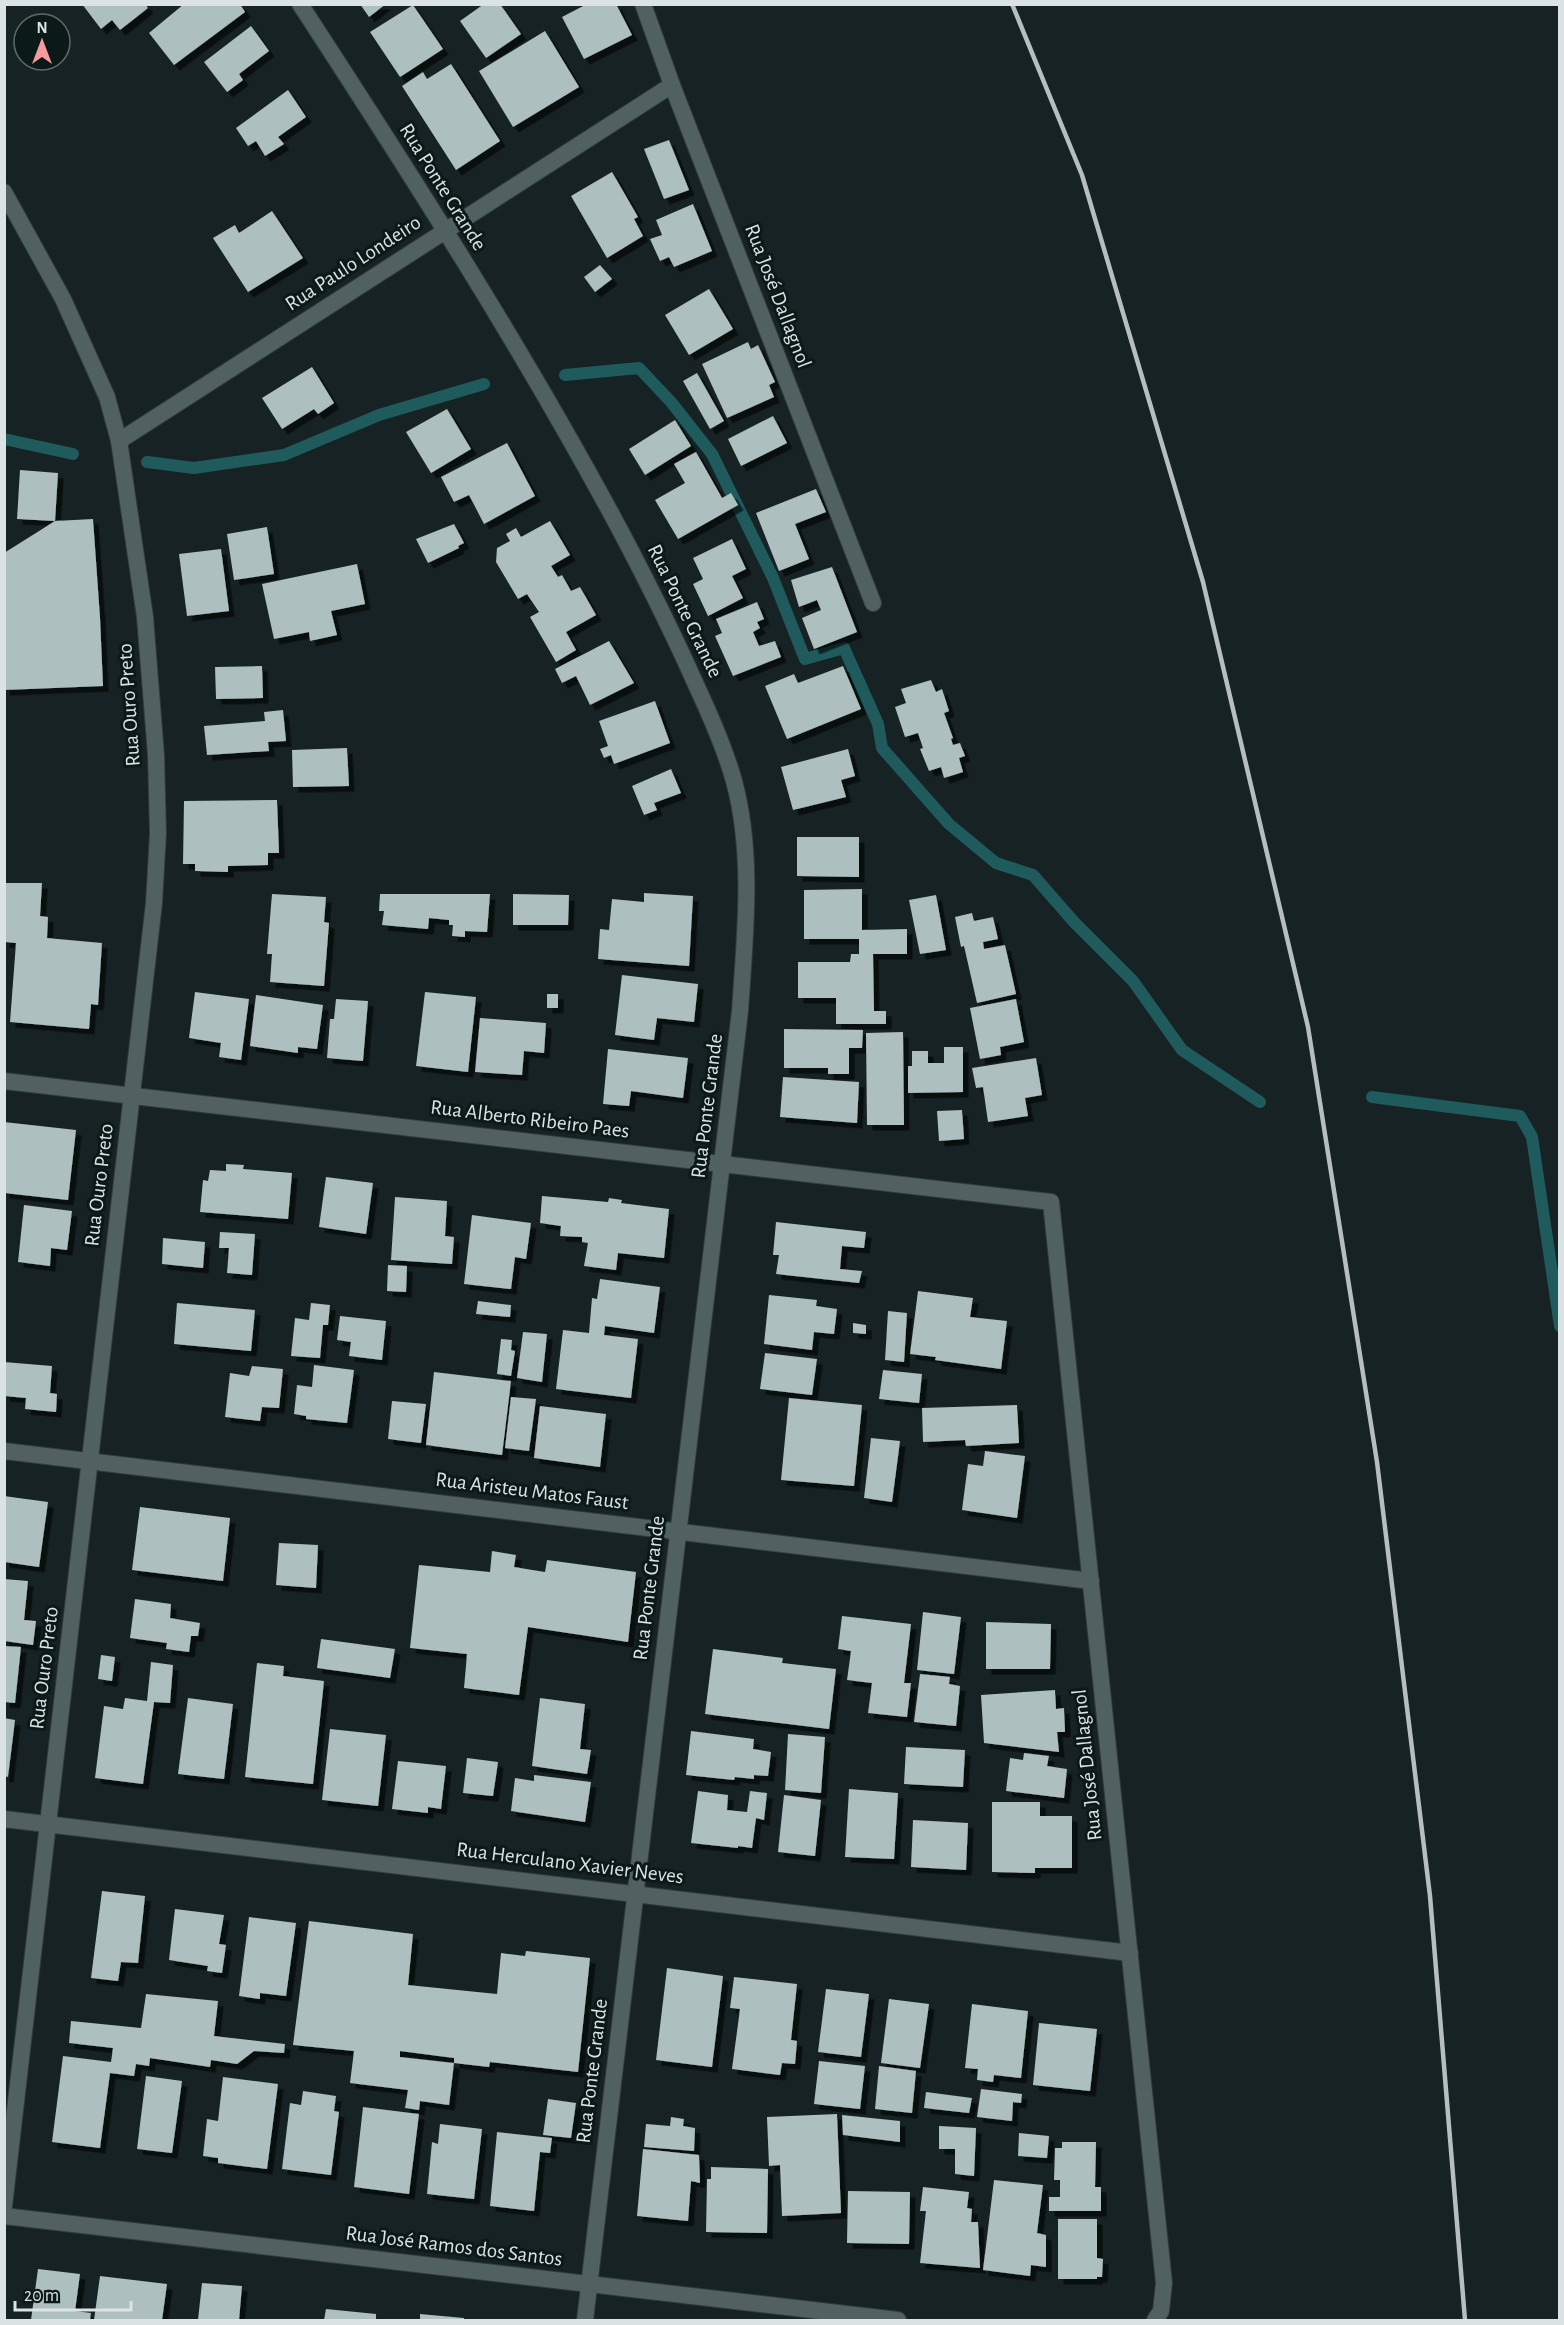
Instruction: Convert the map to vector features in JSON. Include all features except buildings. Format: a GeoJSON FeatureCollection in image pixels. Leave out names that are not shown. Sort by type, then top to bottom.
{"type":"FeatureCollection","features":[{"type":"Feature","properties":{"kind":"street","name":"Rua Ponte Grande"},"geometry":{"type":"LineString","coordinates":[[300,4],[444,231],[581,457],[665,614],[713,723],[734,782],[746,847],[746,925],[740,1011],[585,2320]]}},
{"type":"Feature","properties":{"kind":"street","name":"Rua José Dallagnol"},"geometry":{"type":"LineString","coordinates":[[643,4],[672,85],[873,603]]}},
{"type":"Feature","properties":{"kind":"street","name":"Rua Paulo Londeiro"},"geometry":{"type":"LineString","coordinates":[[119,441],[672,85]]}},
{"type":"Feature","properties":{"kind":"street","name":"Rua Ouro Preto"},"geometry":{"type":"LineString","coordinates":[[4,192],[63,298],[107,397],[119,441],[145,617],[156,754],[158,833],[154,903],[4,2206]]}},
{"type":"Feature","properties":{"kind":"street","name":"Rua Alberto Ribeiro Paes"},"geometry":{"type":"LineString","coordinates":[[4,1081],[1051,1202]]}},
{"type":"Feature","properties":{"kind":"street","name":"Rua José Dallagnol"},"geometry":{"type":"LineString","coordinates":[[1051,1202],[1164,2283],[1161,2312],[1155,2320]]}},
{"type":"Feature","properties":{"kind":"street","name":"Rua Aristeu Matos Faust"},"geometry":{"type":"LineString","coordinates":[[4,1451],[1091,1581]]}},
{"type":"Feature","properties":{"kind":"street","name":"Rua Herculano Xavier Neves"},"geometry":{"type":"LineString","coordinates":[[4,1819],[1130,1953]]}},
{"type":"Feature","properties":{"kind":"street","name":"Rua José Ramos dos Santos"},"geometry":{"type":"LineString","coordinates":[[4,2216],[898,2320]]}},
{"type":"Feature","properties":{"kind":"waterway"},"geometry":{"type":"LineString","coordinates":[[565,375],[639,368],[671,402],[712,454],[773,578],[805,659],[844,648],[878,724],[882,748],[949,824],[996,863],[1033,875],[1074,922],[1133,981],[1182,1050],[1260,1102]]}},
{"type":"Feature","properties":{"kind":"waterway"},"geometry":{"type":"LineString","coordinates":[[147,462],[194,468],[284,455],[379,415],[484,384]]}},
{"type":"Feature","properties":{"kind":"waterway"},"geometry":{"type":"LineString","coordinates":[[4,439],[73,454]]}},
{"type":"Feature","properties":{"kind":"waterway"},"geometry":{"type":"LineString","coordinates":[[1372,1097],[1520,1116],[1532,1137],[1560,1326]]}},
{"type":"Feature","properties":{"kind":"railway"},"geometry":{"type":"LineString","coordinates":[[1012,4],[1082,175],[1203,582],[1308,1027],[1377,1462],[1430,1896],[1465,2320]]}}]}
